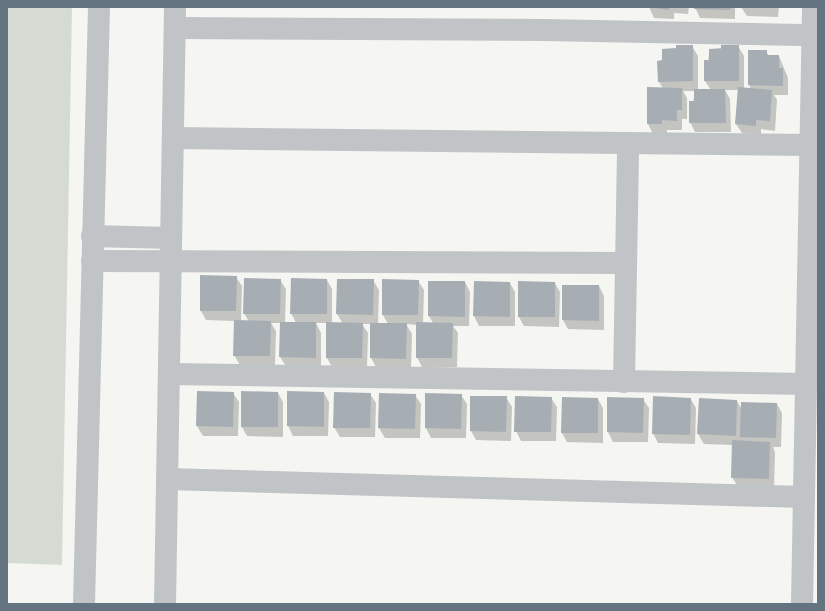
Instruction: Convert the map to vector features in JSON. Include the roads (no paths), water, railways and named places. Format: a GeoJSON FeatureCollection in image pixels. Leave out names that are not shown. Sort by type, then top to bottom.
{"type":"FeatureCollection","features":[{"type":"Feature","properties":{"kind":"street"},"geometry":{"type":"LineString","coordinates":[[84,604],[92,236],[99,7]]}},
{"type":"Feature","properties":{"kind":"street"},"geometry":{"type":"LineString","coordinates":[[802,604],[813,7]]}},
{"type":"Feature","properties":{"kind":"street"},"geometry":{"type":"LineString","coordinates":[[165,604],[175,17],[544,30],[813,35]]}},
{"type":"Feature","properties":{"kind":"street"},"geometry":{"type":"LineString","coordinates":[[173,138],[811,145]]}},
{"type":"Feature","properties":{"kind":"street"},"geometry":{"type":"LineString","coordinates":[[624,382],[628,144]]}},
{"type":"Feature","properties":{"kind":"street"},"geometry":{"type":"LineString","coordinates":[[92,236],[171,238]]}},
{"type":"Feature","properties":{"kind":"street"},"geometry":{"type":"LineString","coordinates":[[92,261],[626,263]]}},
{"type":"Feature","properties":{"kind":"street"},"geometry":{"type":"LineString","coordinates":[[169,374],[806,384]]}},
{"type":"Feature","properties":{"kind":"street"},"geometry":{"type":"LineString","coordinates":[[167,479],[804,497]]}}]}
